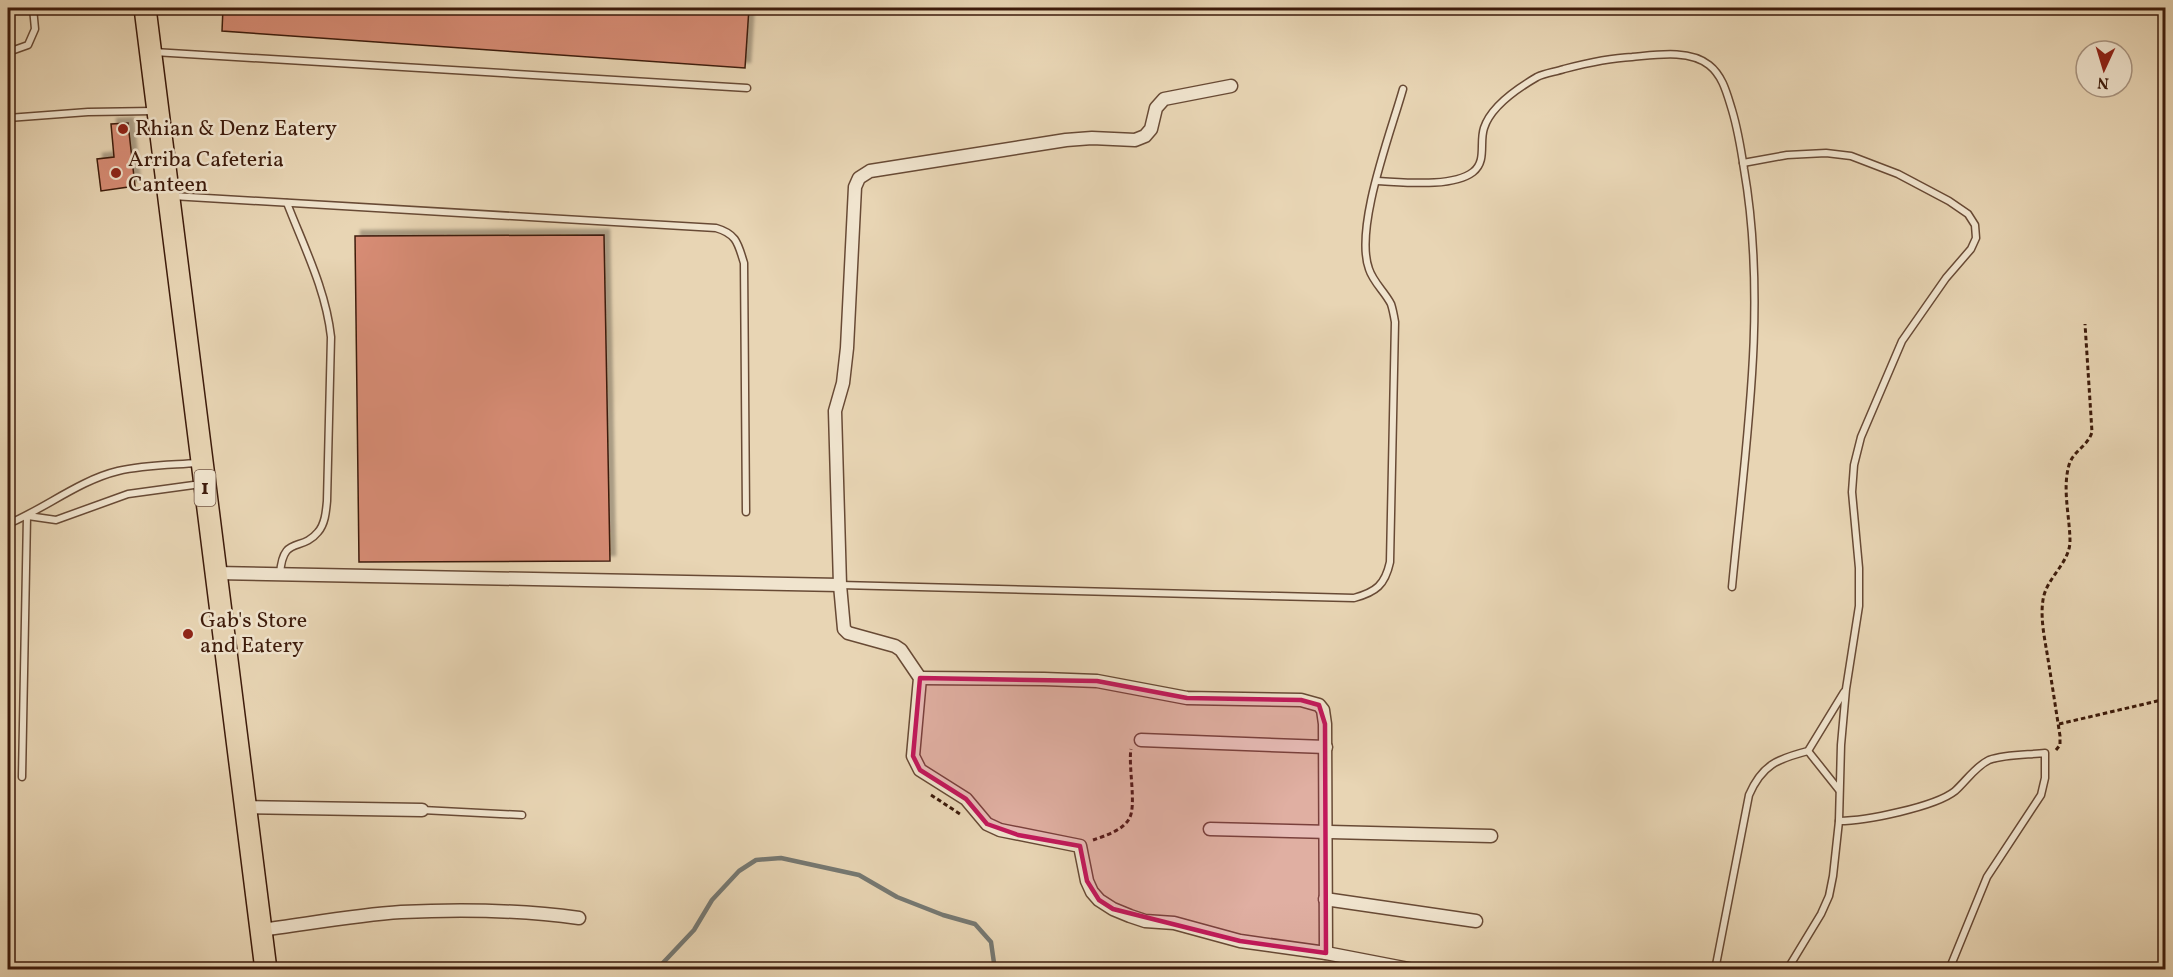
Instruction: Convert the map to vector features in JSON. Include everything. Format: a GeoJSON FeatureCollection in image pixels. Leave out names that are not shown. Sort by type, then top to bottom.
{"type":"FeatureCollection","features":[{"type":"Feature","properties":{"kind":"highway","name":"1"},"geometry":{"type":"LineString","coordinates":[[145,8],[266,969]]}},
{"type":"Feature","properties":{"kind":"street"},"geometry":{"type":"LineString","coordinates":[[1231,86],[1164,99],[1156,108],[1151,129],[1145,136],[1135,140],[1092,138],[1066,140],[870,171],[859,178],[855,187],[847,348],[843,383],[836,411],[840,585],[844,629],[848,633],[895,646],[901,650],[920,678],[913,756],[920,770],[966,799],[987,824],[1000,830],[1080,846],[1087,881],[1099,900],[1113,909],[1145,921],[1174,923],[1240,941],[1326,953],[1414,969]]}},
{"type":"Feature","properties":{"kind":"street"},"geometry":{"type":"LineString","coordinates":[[216,573],[840,585]]}},
{"type":"Feature","properties":{"kind":"street"},"geometry":{"type":"LineString","coordinates":[[920,678],[1097,681],[1187,698],[1312,702],[1319,705],[1323,710],[1326,747],[1326,953]]}},
{"type":"Feature","properties":{"kind":"street"},"geometry":{"type":"LineString","coordinates":[[1141,740],[1326,747]]}},
{"type":"Feature","properties":{"kind":"street"},"geometry":{"type":"LineString","coordinates":[[245,807],[422,810]]}},
{"type":"Feature","properties":{"kind":"street"},"geometry":{"type":"LineString","coordinates":[[1210,829],[1491,836]]}},
{"type":"Feature","properties":{"kind":"street"},"geometry":{"type":"LineString","coordinates":[[1325,899],[1476,921]]}},
{"type":"Feature","properties":{"kind":"street"},"geometry":{"type":"LineString","coordinates":[[261,930],[399,912],[447,910],[485,910],[579,918]]}},
{"type":"Feature","properties":{"kind":"lane"},"geometry":{"type":"LineString","coordinates":[[8,50],[28,45],[35,29],[33,8]]}},
{"type":"Feature","properties":{"kind":"lane"},"geometry":{"type":"LineString","coordinates":[[150,52],[747,88]]}},
{"type":"Feature","properties":{"kind":"lane"},"geometry":{"type":"LineString","coordinates":[[1377,181],[1426,183],[1454,179],[1472,172],[1480,163],[1484,128],[1493,113],[1513,93],[1540,76],[1603,58],[1665,54],[1691,57],[1709,65],[1722,81],[1737,127],[1751,207],[1755,295],[1750,394],[1732,587]]}},
{"type":"Feature","properties":{"kind":"lane"},"geometry":{"type":"LineString","coordinates":[[840,585],[1354,598],[1369,594],[1380,586],[1387,574],[1390,562],[1395,322],[1391,304],[1369,271],[1366,257],[1369,212],[1403,89]]}},
{"type":"Feature","properties":{"kind":"lane"},"geometry":{"type":"LineString","coordinates":[[8,118],[88,112],[158,111]]}},
{"type":"Feature","properties":{"kind":"lane"},"geometry":{"type":"LineString","coordinates":[[1743,163],[1787,155],[1826,153],[1851,156],[1898,174],[1949,201],[1968,214],[1976,225],[1976,238],[1971,249],[1946,278],[1902,341],[1861,437],[1854,465],[1852,492],[1859,568],[1859,606],[1846,689],[1839,821],[1829,896],[1821,914],[1787,969]]}},
{"type":"Feature","properties":{"kind":"lane"},"geometry":{"type":"LineString","coordinates":[[168,195],[716,228],[729,232],[738,243],[744,263],[746,512]]}},
{"type":"Feature","properties":{"kind":"lane"},"geometry":{"type":"LineString","coordinates":[[280,575],[283,555],[287,550],[317,534],[324,521],[328,490],[331,337],[329,317],[321,290],[287,203]]}},
{"type":"Feature","properties":{"kind":"lane"},"geometry":{"type":"LineString","coordinates":[[8,524],[89,482],[117,471],[201,462]]}},
{"type":"Feature","properties":{"kind":"lane"},"geometry":{"type":"LineString","coordinates":[[27,516],[56,520],[128,494],[205,483]]}},
{"type":"Feature","properties":{"kind":"lane"},"geometry":{"type":"LineString","coordinates":[[22,777],[27,516]]}},
{"type":"Feature","properties":{"kind":"lane"},"geometry":{"type":"LineString","coordinates":[[1715,969],[1746,807],[1752,787],[1756,779],[1769,766],[1784,757],[1808,751],[1846,689]]}},
{"type":"Feature","properties":{"kind":"lane"},"geometry":{"type":"LineString","coordinates":[[1808,751],[1840,790]]}},
{"type":"Feature","properties":{"kind":"lane"},"geometry":{"type":"LineString","coordinates":[[1839,821],[1874,818],[1921,806],[1953,792],[1987,761],[2002,757],[2045,753],[2045,778],[2041,795],[1988,877],[1948,969]]}},
{"type":"Feature","properties":{"kind":"lane"},"geometry":{"type":"LineString","coordinates":[[422,810],[522,815]]}},
{"type":"Feature","properties":{"kind":"path"},"geometry":{"type":"LineString","coordinates":[[2045,753],[2055,751],[2060,745],[2044,636],[2043,600],[2045,590],[2066,559],[2070,544],[2066,502],[2070,462],[2077,451],[2089,440],[2092,432],[2085,324]]}},
{"type":"Feature","properties":{"kind":"path"},"geometry":{"type":"LineString","coordinates":[[2058,724],[2166,699]]}},
{"type":"Feature","properties":{"kind":"path"},"geometry":{"type":"LineString","coordinates":[[1080,846],[1109,834],[1129,820],[1131,750],[1134,742],[1141,740]]}},
{"type":"Feature","properties":{"kind":"highlighted area"},"geometry":{"type":"Polygon","coordinates":[[[920,678],[1097,681],[1187,698],[1301,700],[1319,705],[1325,724],[1326,953],[1240,941],[1113,909],[1099,900],[1087,881],[1080,846],[1018,835],[987,824],[966,799],[920,770],[913,756],[920,678]]]}},
{"type":"Feature","properties":{"kind":"building"},"geometry":{"type":"Polygon","coordinates":[[[223,8],[749,8],[745,68],[222,31],[223,8]]]}},
{"type":"Feature","properties":{"kind":"building","name":"Arriba Cafeteria Canteen"},"geometry":{"type":"Polygon","coordinates":[[[128,123],[135,186],[101,191],[97,159],[114,157],[111,124],[128,123]]]}},
{"type":"Feature","properties":{"kind":"building"},"geometry":{"type":"Polygon","coordinates":[[[604,235],[610,561],[359,562],[355,236],[604,235]]]}},
{"type":"Feature","properties":{"kind":"waterway"},"geometry":{"type":"LineString","coordinates":[[651,970],[660,966],[694,930],[712,900],[739,871],[756,860],[781,858],[859,875],[897,897],[943,915],[975,924],[991,942],[995,970]]}},
{"type":"Feature","properties":{"kind":"place","name":"Rhian & Denz Eatery"},"geometry":{"type":"Point","coordinates":[123,129]}},
{"type":"Feature","properties":{"kind":"place","name":"Arriba Cafeteria Canteen"},"geometry":{"type":"Point","coordinates":[116,173]}},
{"type":"Feature","properties":{"kind":"place","name":"Gab's Store and Eatery"},"geometry":{"type":"Point","coordinates":[188,634]}}]}
